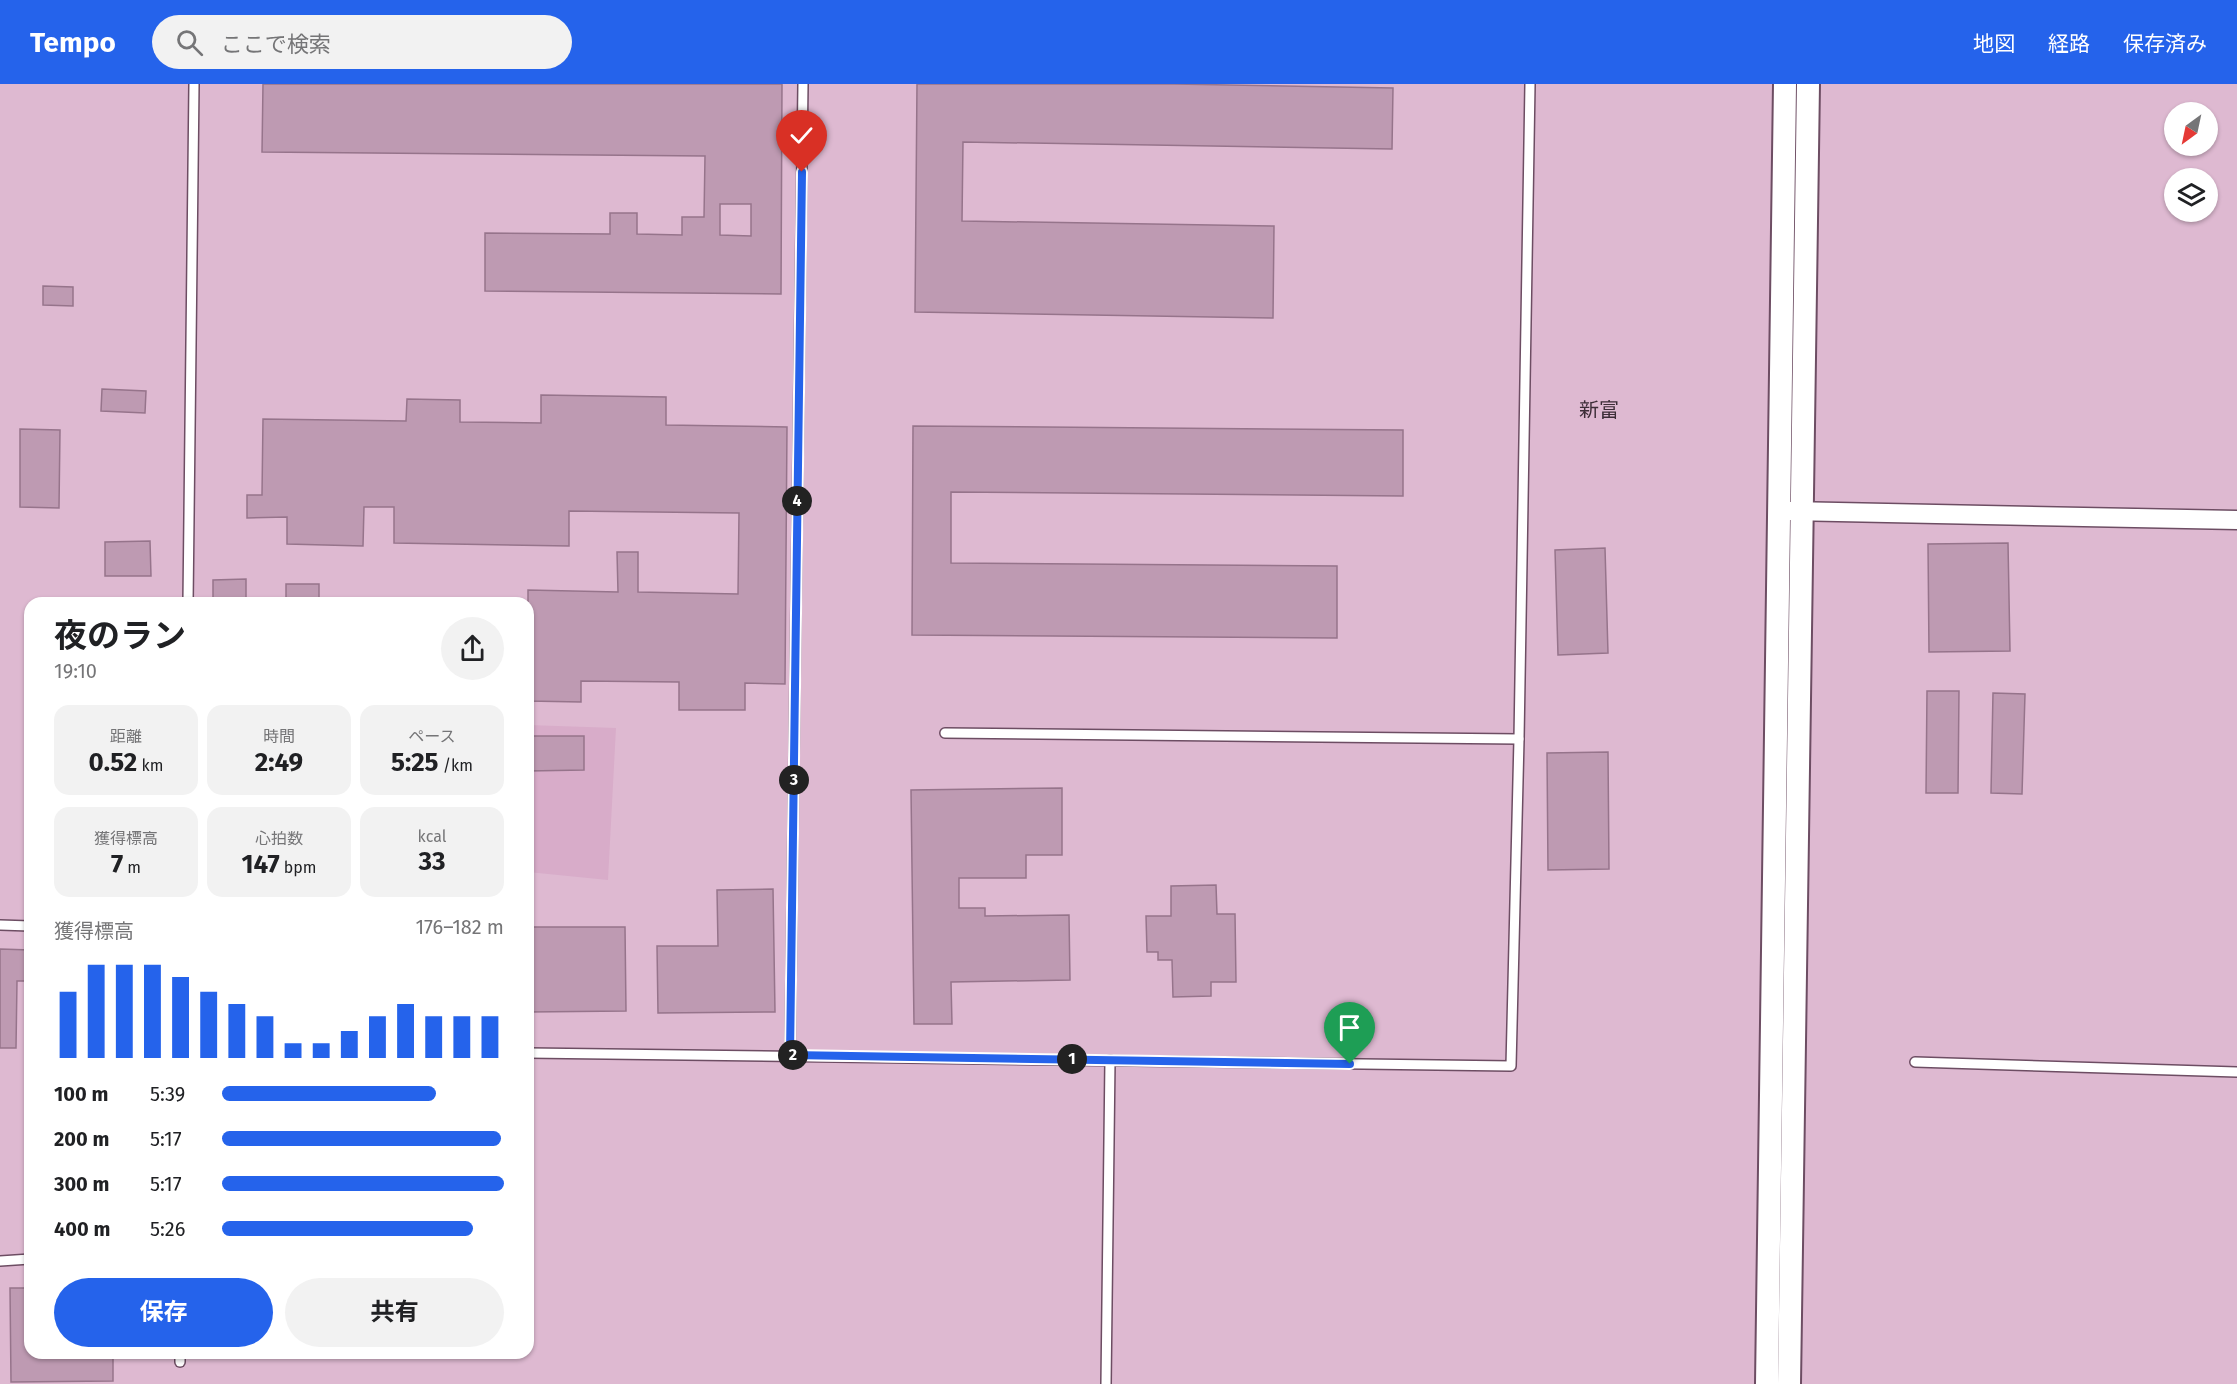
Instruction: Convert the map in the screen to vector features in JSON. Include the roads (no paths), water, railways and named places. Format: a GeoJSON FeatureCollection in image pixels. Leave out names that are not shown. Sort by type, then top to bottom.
{"type":"FeatureCollection","features":[{"type":"Feature","properties":{"kind":"street"},"geometry":{"type":"LineString","coordinates":[[1767,1384],[1785,84]]}},
{"type":"Feature","properties":{"kind":"street"},"geometry":{"type":"LineString","coordinates":[[1789,1384],[1808,84]]}},
{"type":"Feature","properties":{"kind":"street"},"geometry":{"type":"LineString","coordinates":[[1779,511],[2237,520]]}},
{"type":"Feature","properties":{"kind":"lane"},"geometry":{"type":"LineString","coordinates":[[188,597],[194,84]]}},
{"type":"Feature","properties":{"kind":"lane"},"geometry":{"type":"LineString","coordinates":[[790,1055],[803,84]]}},
{"type":"Feature","properties":{"kind":"lane"},"geometry":{"type":"LineString","coordinates":[[534,1053],[1510,1066],[1519,739],[1530,84]]}},
{"type":"Feature","properties":{"kind":"lane"},"geometry":{"type":"LineString","coordinates":[[945,733],[1519,739]]}},
{"type":"Feature","properties":{"kind":"lane"},"geometry":{"type":"LineString","coordinates":[[0,925],[24,926]]}},
{"type":"Feature","properties":{"kind":"lane"},"geometry":{"type":"LineString","coordinates":[[1106,1384],[1110,1060]]}},
{"type":"Feature","properties":{"kind":"lane"},"geometry":{"type":"LineString","coordinates":[[1915,1062],[2237,1072]]}},
{"type":"Feature","properties":{"kind":"lane"},"geometry":{"type":"LineString","coordinates":[[0,1261],[24,1259]]}},
{"type":"Feature","properties":{"kind":"district","name":"新富"},"geometry":{"type":"Point","coordinates":[1599,410]}}]}
